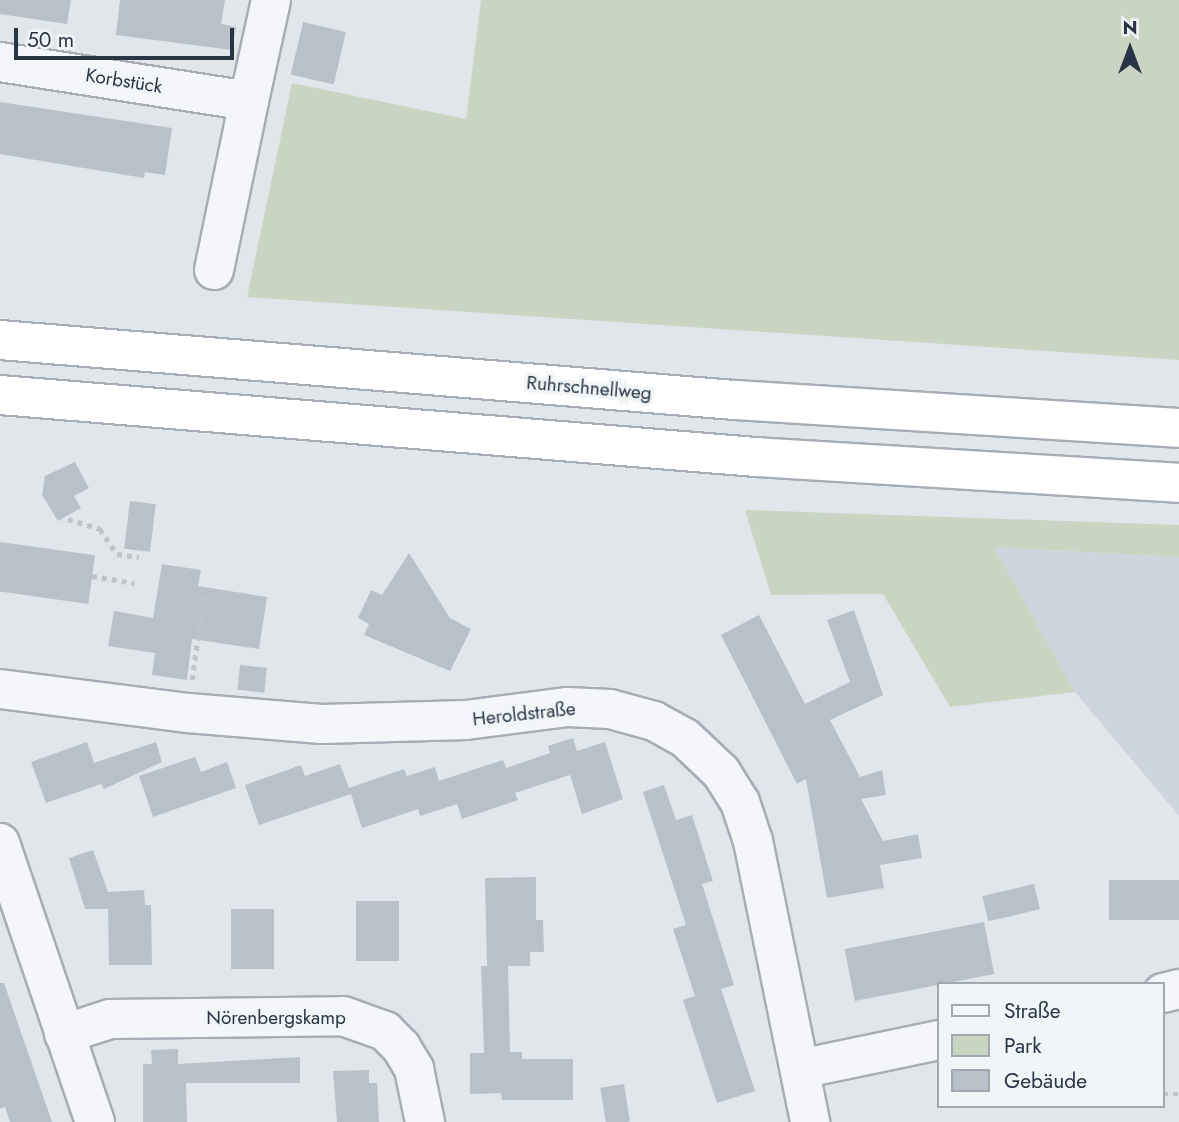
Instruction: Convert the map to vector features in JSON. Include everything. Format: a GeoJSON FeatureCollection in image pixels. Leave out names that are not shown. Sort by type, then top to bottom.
{"type":"FeatureCollection","features":[{"type":"Feature","properties":{"kind":"highway","name":"Ruhrschnellweg"},"geometry":{"type":"LineString","coordinates":[[0,340],[735,400],[1179,428]]}},
{"type":"Feature","properties":{"kind":"highway"},"geometry":{"type":"LineString","coordinates":[[0,395],[756,457],[1179,483]]}},
{"type":"Feature","properties":{"kind":"street"},"geometry":{"type":"LineString","coordinates":[[214,270],[271,0]]}},
{"type":"Feature","properties":{"kind":"street","name":"Korbstück"},"geometry":{"type":"LineString","coordinates":[[0,62],[248,101]]}},
{"type":"Feature","properties":{"kind":"street","name":"Heroldstraße"},"geometry":{"type":"LineString","coordinates":[[0,689],[188,713],[371,724],[582,708],[610,709],[653,721],[685,738],[720,772],[740,802],[753,841],[810,1122]]}},
{"type":"Feature","properties":{"kind":"street"},"geometry":{"type":"LineString","coordinates":[[0,843],[95,1122]]}},
{"type":"Feature","properties":{"kind":"street","name":"Nörenbergskamp"},"geometry":{"type":"LineString","coordinates":[[64,1034],[110,1019],[344,1016],[385,1031],[401,1047],[414,1069],[425,1122]]}},
{"type":"Feature","properties":{"kind":"street"},"geometry":{"type":"LineString","coordinates":[[800,1069],[937,1040]]}},
{"type":"Feature","properties":{"kind":"path"},"geometry":{"type":"LineString","coordinates":[[68,519],[100,529],[117,554],[139,557]]}},
{"type":"Feature","properties":{"kind":"path"},"geometry":{"type":"LineString","coordinates":[[92,576],[134,583]]}},
{"type":"Feature","properties":{"kind":"path"},"geometry":{"type":"LineString","coordinates":[[188,713],[205,590]]}},
{"type":"Feature","properties":{"kind":"shaded area"},"geometry":{"type":"Polygon","coordinates":[[[994,547],[1179,557],[1179,816],[1075,692],[994,547]]]}},
{"type":"Feature","properties":{"kind":"green space"},"geometry":{"type":"Polygon","coordinates":[[[481,0],[1179,0],[1179,360],[247,297],[292,83],[466,119],[481,0]]]}},
{"type":"Feature","properties":{"kind":"green space"},"geometry":{"type":"Polygon","coordinates":[[[745,510],[1179,525],[1179,557],[994,547],[1075,692],[950,707],[883,594],[771,595],[745,510]]]}},
{"type":"Feature","properties":{"kind":"building"},"geometry":{"type":"Polygon","coordinates":[[[0,0],[71,0],[67,24],[0,14],[0,0]]]}},
{"type":"Feature","properties":{"kind":"building"},"geometry":{"type":"Polygon","coordinates":[[[120,0],[225,0],[221,24],[236,27],[232,50],[116,35],[120,0]]]}},
{"type":"Feature","properties":{"kind":"building"},"geometry":{"type":"Polygon","coordinates":[[[303,22],[346,32],[334,85],[291,75],[303,22]]]}},
{"type":"Feature","properties":{"kind":"building"},"geometry":{"type":"Polygon","coordinates":[[[0,102],[172,128],[165,175],[145,172],[144,178],[0,154],[0,102]]]}},
{"type":"Feature","properties":{"kind":"building"},"geometry":{"type":"Polygon","coordinates":[[[75,462],[89,488],[74,496],[81,508],[58,521],[42,495],[45,476],[75,462]]]}},
{"type":"Feature","properties":{"kind":"building"},"geometry":{"type":"Polygon","coordinates":[[[130,501],[156,504],[150,552],[124,549],[130,501]]]}},
{"type":"Feature","properties":{"kind":"building"},"geometry":{"type":"Polygon","coordinates":[[[0,542],[95,555],[88,604],[0,591],[0,542]]]}},
{"type":"Feature","properties":{"kind":"building"},"geometry":{"type":"Polygon","coordinates":[[[409,553],[450,618],[471,629],[450,671],[364,635],[369,624],[358,618],[371,590],[382,595],[409,553]]]}},
{"type":"Feature","properties":{"kind":"building"},"geometry":{"type":"Polygon","coordinates":[[[162,564],[201,570],[198,586],[267,597],[259,649],[192,639],[187,680],[152,675],[155,653],[108,646],[114,611],[153,618],[162,564]]]}},
{"type":"Feature","properties":{"kind":"building"},"geometry":{"type":"Polygon","coordinates":[[[854,610],[883,695],[830,720],[860,777],[882,770],[886,795],[861,799],[883,841],[918,834],[922,858],[880,865],[884,888],[827,898],[806,779],[797,784],[721,635],[759,615],[805,704],[850,682],[827,620],[854,610]]]}},
{"type":"Feature","properties":{"kind":"building"},"geometry":{"type":"Polygon","coordinates":[[[240,665],[267,668],[264,693],[237,690],[240,665]]]}},
{"type":"Feature","properties":{"kind":"building"},"geometry":{"type":"Polygon","coordinates":[[[573,738],[577,751],[605,742],[623,799],[582,814],[570,775],[515,793],[518,800],[462,819],[457,804],[420,816],[418,809],[362,828],[351,794],[259,825],[245,785],[301,765],[305,776],[340,764],[349,788],[404,769],[407,776],[435,767],[439,781],[503,760],[506,768],[550,753],[548,746],[573,738]]]}},
{"type":"Feature","properties":{"kind":"building"},"geometry":{"type":"Polygon","coordinates":[[[87,742],[94,763],[156,742],[162,762],[104,789],[101,784],[46,803],[31,762],[87,742]]]}},
{"type":"Feature","properties":{"kind":"building"},"geometry":{"type":"Polygon","coordinates":[[[195,757],[201,772],[227,762],[236,788],[153,817],[139,776],[195,757]]]}},
{"type":"Feature","properties":{"kind":"building"},"geometry":{"type":"Polygon","coordinates":[[[664,785],[676,820],[692,815],[713,881],[702,884],[734,985],[721,989],[755,1091],[717,1103],[683,1000],[695,996],[673,929],[686,925],[643,792],[664,785]]]}},
{"type":"Feature","properties":{"kind":"building"},"geometry":{"type":"Polygon","coordinates":[[[93,850],[108,892],[144,890],[145,905],[151,905],[152,965],[109,965],[108,909],[85,909],[69,858],[93,850]]]}},
{"type":"Feature","properties":{"kind":"building"},"geometry":{"type":"Polygon","coordinates":[[[536,877],[536,920],[543,920],[544,952],[530,952],[530,966],[508,966],[510,1052],[522,1052],[522,1059],[573,1059],[573,1100],[502,1100],[501,1093],[470,1094],[470,1053],[484,1053],[481,966],[487,966],[485,878],[536,877]]]}},
{"type":"Feature","properties":{"kind":"building"},"geometry":{"type":"Polygon","coordinates":[[[1109,880],[1179,880],[1179,920],[1109,920],[1109,880]]]}},
{"type":"Feature","properties":{"kind":"building"},"geometry":{"type":"Polygon","coordinates":[[[1034,884],[1040,909],[988,921],[982,896],[1034,884]]]}},
{"type":"Feature","properties":{"kind":"building"},"geometry":{"type":"Polygon","coordinates":[[[356,901],[399,901],[399,961],[356,961],[356,901]]]}},
{"type":"Feature","properties":{"kind":"building"},"geometry":{"type":"Polygon","coordinates":[[[231,909],[274,909],[274,969],[231,969],[231,909]]]}},
{"type":"Feature","properties":{"kind":"building"},"geometry":{"type":"Polygon","coordinates":[[[984,922],[994,974],[953,982],[937,982],[937,985],[855,1001],[845,949],[984,922]]]}},
{"type":"Feature","properties":{"kind":"building"},"geometry":{"type":"Polygon","coordinates":[[[0,983],[4,983],[52,1122],[10,1122],[5,1107],[0,1109],[0,983]]]}},
{"type":"Feature","properties":{"kind":"building"},"geometry":{"type":"Polygon","coordinates":[[[178,1049],[178,1064],[300,1057],[300,1083],[186,1083],[187,1122],[143,1122],[143,1064],[152,1064],[151,1050],[178,1049]]]}},
{"type":"Feature","properties":{"kind":"building"},"geometry":{"type":"Polygon","coordinates":[[[369,1070],[369,1083],[377,1083],[379,1122],[337,1122],[333,1071],[369,1070]]]}},
{"type":"Feature","properties":{"kind":"building"},"geometry":{"type":"Polygon","coordinates":[[[624,1084],[630,1122],[606,1122],[600,1088],[624,1084]]]}}]}
